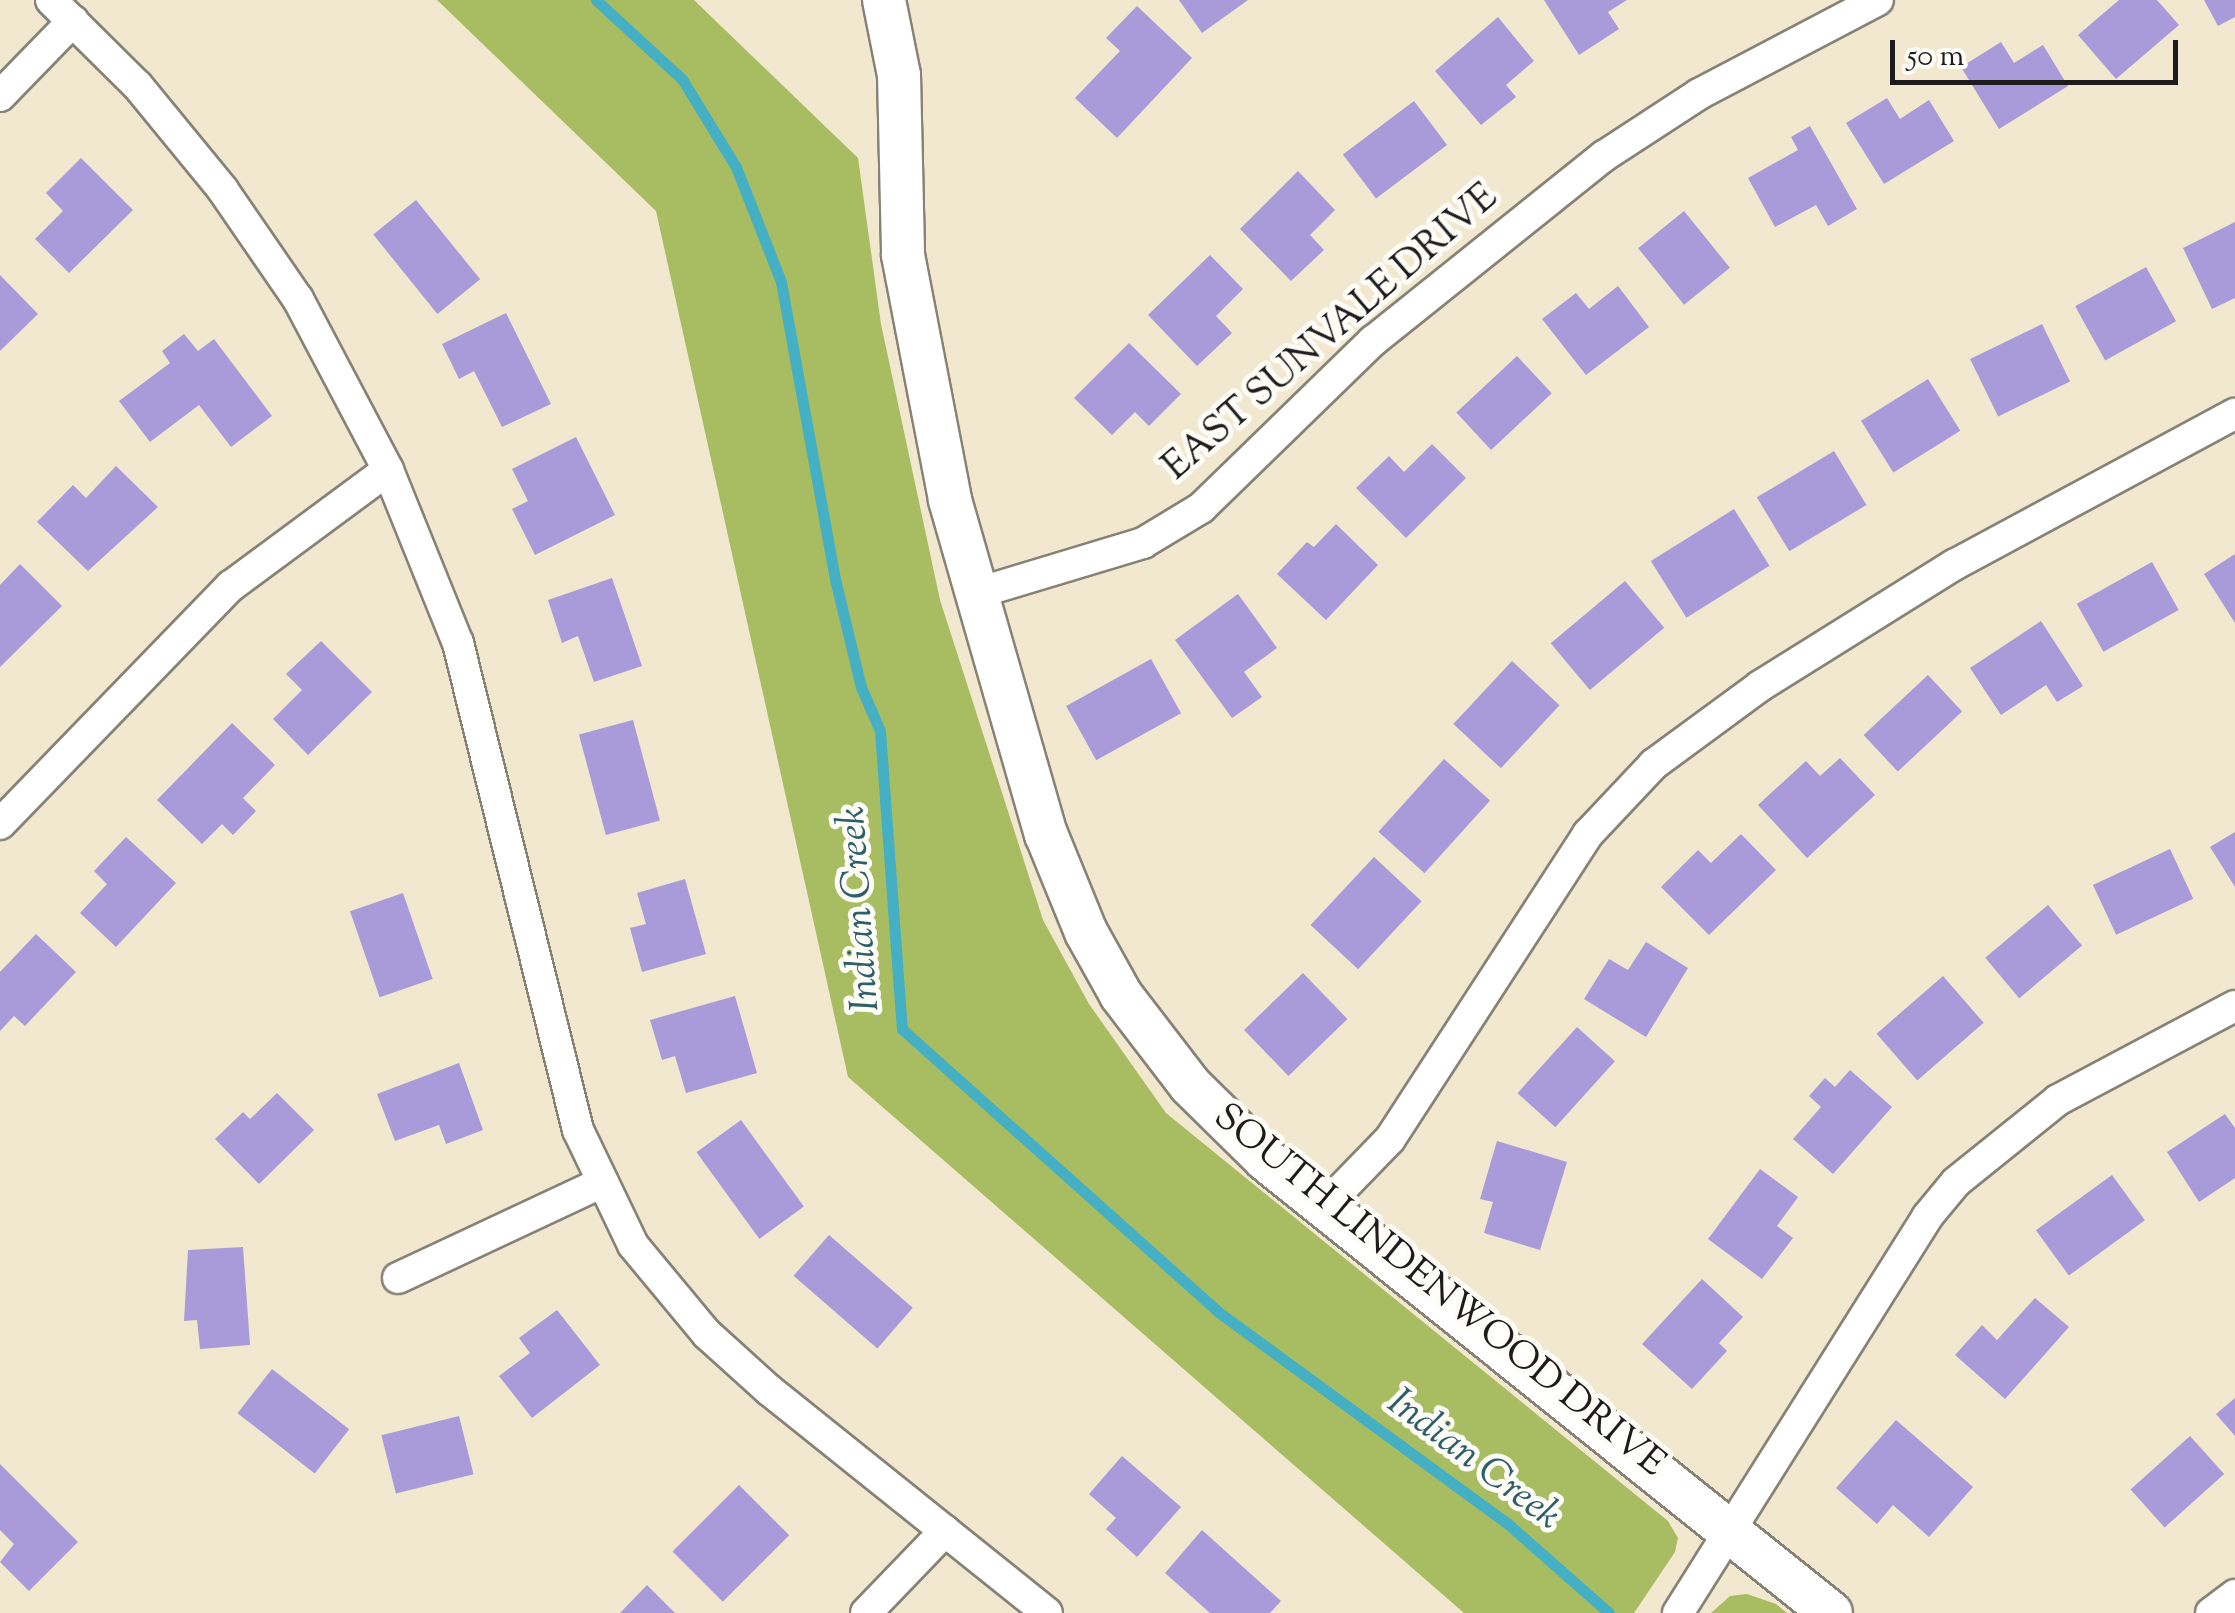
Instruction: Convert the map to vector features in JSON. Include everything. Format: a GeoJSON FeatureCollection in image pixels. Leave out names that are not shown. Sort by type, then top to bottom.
{"type":"FeatureCollection","features":[{"type":"Feature","properties":{"kind":"street","name":"SOUTH LINDENWOOD DRIVE"},"geometry":{"type":"LineString","coordinates":[[884,0],[899,76],[902,255],[974,594],[1046,834],[1086,932],[1122,995],[1190,1085],[1325,1206],[1831,1613]]}},
{"type":"Feature","properties":{"kind":"street","name":"EAST SUNVALE DRIVE"},"geometry":{"type":"LineString","coordinates":[[974,594],[1144,544],[1201,508],[1373,341],[1604,156],[1698,94],[1878,0]]}},
{"type":"Feature","properties":{"kind":"street"},"geometry":{"type":"LineString","coordinates":[[0,96],[62,11],[172,124],[298,299],[388,470],[458,643],[578,1130],[633,1245],[707,1334],[1047,1613]]}},
{"type":"Feature","properties":{"kind":"street"},"geometry":{"type":"LineString","coordinates":[[1325,1206],[1390,1138],[1588,834],[1654,764],[1760,686],[1954,565],[2235,414]]}},
{"type":"Feature","properties":{"kind":"street"},"geometry":{"type":"LineString","coordinates":[[7,817],[230,586],[388,470]]}},
{"type":"Feature","properties":{"kind":"street"},"geometry":{"type":"LineString","coordinates":[[1678,1613],[1908,1247],[1956,1182],[2058,1100],[2235,1006]]}},
{"type":"Feature","properties":{"kind":"street"},"geometry":{"type":"LineString","coordinates":[[398,1278],[603,1182]]}},
{"type":"Feature","properties":{"kind":"street"},"geometry":{"type":"LineString","coordinates":[[866,1613],[945,1531]]}},
{"type":"Feature","properties":{"kind":"street"},"geometry":{"type":"LineString","coordinates":[[2211,1613],[2235,1595]]}},
{"type":"Feature","properties":{"kind":"green space"},"geometry":{"type":"Polygon","coordinates":[[[437,0],[694,0],[858,158],[881,324],[940,600],[1043,920],[1089,1004],[1166,1113],[1668,1521],[1678,1538],[1675,1552],[1634,1613],[1464,1613],[848,1077],[656,211],[437,0]]]}},
{"type":"Feature","properties":{"kind":"green space"},"geometry":{"type":"Polygon","coordinates":[[[1747,1594],[1776,1604],[1787,1613],[1711,1613],[1730,1596],[1747,1594]]]}},
{"type":"Feature","properties":{"kind":"building"},"geometry":{"type":"Polygon","coordinates":[[[1179,0],[1248,0],[1202,33],[1179,0]]]}},
{"type":"Feature","properties":{"kind":"building"},"geometry":{"type":"Polygon","coordinates":[[[1544,0],[1627,0],[1608,12],[1619,29],[1579,55],[1544,0]]]}},
{"type":"Feature","properties":{"kind":"building"},"geometry":{"type":"Polygon","coordinates":[[[2119,0],[2157,0],[2179,25],[2116,79],[2078,35],[2119,0]]]}},
{"type":"Feature","properties":{"kind":"building"},"geometry":{"type":"Polygon","coordinates":[[[2204,0],[2235,0],[2235,17],[2218,26],[2204,0]]]}},
{"type":"Feature","properties":{"kind":"building"},"geometry":{"type":"Polygon","coordinates":[[[1137,6],[1192,58],[1117,138],[1075,98],[1120,51],[1106,38],[1137,6]]]}},
{"type":"Feature","properties":{"kind":"building"},"geometry":{"type":"Polygon","coordinates":[[[1498,17],[1534,61],[1506,85],[1516,97],[1481,125],[1435,71],[1498,17]]]}},
{"type":"Feature","properties":{"kind":"building"},"geometry":{"type":"Polygon","coordinates":[[[2001,42],[2014,63],[2043,45],[2068,86],[1999,129],[1961,67],[2001,42]]]}},
{"type":"Feature","properties":{"kind":"building"},"geometry":{"type":"Polygon","coordinates":[[[1887,98],[1900,119],[1929,100],[1954,141],[1884,184],[1846,123],[1887,98]]]}},
{"type":"Feature","properties":{"kind":"building"},"geometry":{"type":"Polygon","coordinates":[[[1414,101],[1447,145],[1376,198],[1343,155],[1414,101]]]}},
{"type":"Feature","properties":{"kind":"building"},"geometry":{"type":"Polygon","coordinates":[[[1810,126],[1857,209],[1828,226],[1816,205],[1775,227],[1748,178],[1798,150],[1791,137],[1810,126]]]}},
{"type":"Feature","properties":{"kind":"building"},"geometry":{"type":"Polygon","coordinates":[[[81,158],[133,210],[69,273],[35,239],[63,211],[46,193],[81,158]]]}},
{"type":"Feature","properties":{"kind":"building"},"geometry":{"type":"Polygon","coordinates":[[[1298,171],[1335,210],[1310,235],[1324,250],[1291,281],[1240,229],[1298,171]]]}},
{"type":"Feature","properties":{"kind":"building"},"geometry":{"type":"Polygon","coordinates":[[[416,200],[480,279],[437,314],[373,235],[416,200]]]}},
{"type":"Feature","properties":{"kind":"building"},"geometry":{"type":"Polygon","coordinates":[[[1684,211],[1730,268],[1684,305],[1638,248],[1684,211]]]}},
{"type":"Feature","properties":{"kind":"building"},"geometry":{"type":"Polygon","coordinates":[[[2235,222],[2235,298],[2212,309],[2183,248],[2235,222]]]}},
{"type":"Feature","properties":{"kind":"building"},"geometry":{"type":"Polygon","coordinates":[[[1210,255],[1243,289],[1216,316],[1232,333],[1197,366],[1148,315],[1210,255]]]}},
{"type":"Feature","properties":{"kind":"building"},"geometry":{"type":"Polygon","coordinates":[[[2146,267],[2176,321],[2105,360],[2075,306],[2146,267]]]}},
{"type":"Feature","properties":{"kind":"building"},"geometry":{"type":"Polygon","coordinates":[[[0,275],[38,314],[0,351],[0,275]]]}},
{"type":"Feature","properties":{"kind":"building"},"geometry":{"type":"Polygon","coordinates":[[[1618,286],[1649,327],[1586,375],[1542,319],[1576,293],[1589,309],[1618,286]]]}},
{"type":"Feature","properties":{"kind":"building"},"geometry":{"type":"Polygon","coordinates":[[[506,313],[551,404],[502,427],[474,371],[459,379],[442,344],[506,313]]]}},
{"type":"Feature","properties":{"kind":"building"},"geometry":{"type":"Polygon","coordinates":[[[2042,324],[2070,382],[1998,417],[1970,359],[2042,324]]]}},
{"type":"Feature","properties":{"kind":"building"},"geometry":{"type":"Polygon","coordinates":[[[184,334],[198,351],[214,339],[272,416],[231,447],[199,405],[150,442],[119,401],[170,363],[162,351],[184,334]]]}},
{"type":"Feature","properties":{"kind":"building"},"geometry":{"type":"Polygon","coordinates":[[[1129,343],[1181,394],[1149,426],[1135,412],[1112,435],[1074,398],[1129,343]]]}},
{"type":"Feature","properties":{"kind":"building"},"geometry":{"type":"Polygon","coordinates":[[[1517,356],[1552,393],[1491,450],[1456,413],[1517,356]]]}},
{"type":"Feature","properties":{"kind":"building"},"geometry":{"type":"Polygon","coordinates":[[[1928,379],[1960,431],[1893,473],[1861,421],[1928,379]]]}},
{"type":"Feature","properties":{"kind":"building"},"geometry":{"type":"Polygon","coordinates":[[[576,437],[615,515],[535,555],[512,509],[528,501],[512,469],[576,437]]]}},
{"type":"Feature","properties":{"kind":"building"},"geometry":{"type":"Polygon","coordinates":[[[1432,444],[1466,478],[1406,538],[1356,488],[1389,456],[1404,472],[1432,444]]]}},
{"type":"Feature","properties":{"kind":"building"},"geometry":{"type":"Polygon","coordinates":[[[1834,451],[1866,505],[1789,551],[1757,497],[1834,451]]]}},
{"type":"Feature","properties":{"kind":"building"},"geometry":{"type":"Polygon","coordinates":[[[116,466],[158,507],[88,571],[37,522],[73,485],[86,498],[116,466]]]}},
{"type":"Feature","properties":{"kind":"building"},"geometry":{"type":"Polygon","coordinates":[[[1734,509],[1770,566],[1686,618],[1651,561],[1734,509]]]}},
{"type":"Feature","properties":{"kind":"building"},"geometry":{"type":"Polygon","coordinates":[[[1336,524],[1378,565],[1326,620],[1277,574],[1307,542],[1314,547],[1336,524]]]}},
{"type":"Feature","properties":{"kind":"building"},"geometry":{"type":"Polygon","coordinates":[[[2235,554],[2235,623],[2204,574],[2235,554]]]}},
{"type":"Feature","properties":{"kind":"building"},"geometry":{"type":"Polygon","coordinates":[[[2152,562],[2179,610],[2103,652],[2077,604],[2152,562]]]}},
{"type":"Feature","properties":{"kind":"building"},"geometry":{"type":"Polygon","coordinates":[[[20,564],[62,606],[0,667],[0,585],[20,564]]]}},
{"type":"Feature","properties":{"kind":"building"},"geometry":{"type":"Polygon","coordinates":[[[612,578],[642,666],[594,682],[578,636],[562,643],[548,600],[612,578]]]}},
{"type":"Feature","properties":{"kind":"building"},"geometry":{"type":"Polygon","coordinates":[[[1625,581],[1664,628],[1590,690],[1551,643],[1625,581]]]}},
{"type":"Feature","properties":{"kind":"building"},"geometry":{"type":"Polygon","coordinates":[[[1238,594],[1277,648],[1244,672],[1262,697],[1232,718],[1175,640],[1238,594]]]}},
{"type":"Feature","properties":{"kind":"building"},"geometry":{"type":"Polygon","coordinates":[[[2041,621],[2083,686],[2057,702],[2046,685],[2001,715],[1970,668],[2041,621]]]}},
{"type":"Feature","properties":{"kind":"building"},"geometry":{"type":"Polygon","coordinates":[[[321,641],[372,692],[308,755],[273,719],[302,690],[286,674],[321,641]]]}},
{"type":"Feature","properties":{"kind":"building"},"geometry":{"type":"Polygon","coordinates":[[[1151,659],[1181,713],[1096,760],[1066,706],[1151,659]]]}},
{"type":"Feature","properties":{"kind":"building"},"geometry":{"type":"Polygon","coordinates":[[[1512,661],[1560,705],[1501,768],[1453,724],[1512,661]]]}},
{"type":"Feature","properties":{"kind":"building"},"geometry":{"type":"Polygon","coordinates":[[[1928,675],[1962,712],[1898,772],[1864,735],[1928,675]]]}},
{"type":"Feature","properties":{"kind":"building"},"geometry":{"type":"Polygon","coordinates":[[[633,720],[660,820],[606,835],[579,734],[633,720]]]}},
{"type":"Feature","properties":{"kind":"building"},"geometry":{"type":"Polygon","coordinates":[[[232,723],[275,765],[243,798],[256,811],[233,835],[222,824],[202,844],[157,800],[232,723]]]}},
{"type":"Feature","properties":{"kind":"building"},"geometry":{"type":"Polygon","coordinates":[[[1840,758],[1875,795],[1807,858],[1758,805],[1806,761],[1820,776],[1840,758]]]}},
{"type":"Feature","properties":{"kind":"building"},"geometry":{"type":"Polygon","coordinates":[[[1444,759],[1490,800],[1425,873],[1378,832],[1444,759]]]}},
{"type":"Feature","properties":{"kind":"building"},"geometry":{"type":"Polygon","coordinates":[[[2235,832],[2235,887],[2210,847],[2235,832]]]}},
{"type":"Feature","properties":{"kind":"building"},"geometry":{"type":"Polygon","coordinates":[[[1741,834],[1776,870],[1709,935],[1661,887],[1698,850],[1711,863],[1741,834]]]}},
{"type":"Feature","properties":{"kind":"building"},"geometry":{"type":"Polygon","coordinates":[[[126,837],[176,883],[116,947],[80,913],[107,884],[94,871],[126,837]]]}},
{"type":"Feature","properties":{"kind":"building"},"geometry":{"type":"Polygon","coordinates":[[[2170,849],[2193,899],[2116,935],[2093,885],[2170,849]]]}},
{"type":"Feature","properties":{"kind":"building"},"geometry":{"type":"Polygon","coordinates":[[[1374,857],[1422,901],[1358,969],[1311,925],[1374,857]]]}},
{"type":"Feature","properties":{"kind":"building"},"geometry":{"type":"Polygon","coordinates":[[[685,879],[706,954],[642,972],[630,928],[646,924],[637,893],[685,879]]]}},
{"type":"Feature","properties":{"kind":"building"},"geometry":{"type":"Polygon","coordinates":[[[403,893],[433,979],[380,997],[350,911],[403,893]]]}},
{"type":"Feature","properties":{"kind":"building"},"geometry":{"type":"Polygon","coordinates":[[[2048,905],[2082,946],[2019,998],[1985,958],[2048,905]]]}},
{"type":"Feature","properties":{"kind":"building"},"geometry":{"type":"Polygon","coordinates":[[[36,934],[76,972],[25,1026],[14,1016],[0,1031],[0,972],[36,934]]]}},
{"type":"Feature","properties":{"kind":"building"},"geometry":{"type":"Polygon","coordinates":[[[1646,942],[1688,968],[1646,1037],[1584,999],[1609,959],[1628,970],[1646,942]]]}},
{"type":"Feature","properties":{"kind":"building"},"geometry":{"type":"Polygon","coordinates":[[[1303,973],[1347,1019],[1288,1076],[1244,1030],[1303,973]]]}},
{"type":"Feature","properties":{"kind":"building"},"geometry":{"type":"Polygon","coordinates":[[[1943,976],[1984,1023],[1917,1081],[1877,1034],[1943,976]]]}},
{"type":"Feature","properties":{"kind":"building"},"geometry":{"type":"Polygon","coordinates":[[[735,996],[757,1073],[686,1093],[675,1056],[662,1060],[650,1020],[735,996]]]}},
{"type":"Feature","properties":{"kind":"building"},"geometry":{"type":"Polygon","coordinates":[[[1577,1027],[1615,1061],[1555,1127],[1517,1093],[1577,1027]]]}},
{"type":"Feature","properties":{"kind":"building"},"geometry":{"type":"Polygon","coordinates":[[[459,1063],[483,1130],[446,1144],[439,1125],[395,1141],[377,1094],[459,1063]]]}},
{"type":"Feature","properties":{"kind":"building"},"geometry":{"type":"Polygon","coordinates":[[[1850,1070],[1892,1107],[1833,1174],[1793,1139],[1821,1107],[1809,1096],[1825,1078],[1835,1087],[1850,1070]]]}},
{"type":"Feature","properties":{"kind":"building"},"geometry":{"type":"Polygon","coordinates":[[[277,1093],[314,1130],[259,1184],[215,1139],[243,1112],[250,1119],[277,1093]]]}},
{"type":"Feature","properties":{"kind":"building"},"geometry":{"type":"Polygon","coordinates":[[[2225,1114],[2235,1128],[2235,1178],[2199,1202],[2167,1152],[2225,1114]]]}},
{"type":"Feature","properties":{"kind":"building"},"geometry":{"type":"Polygon","coordinates":[[[741,1120],[804,1207],[759,1239],[697,1152],[741,1120]]]}},
{"type":"Feature","properties":{"kind":"building"},"geometry":{"type":"Polygon","coordinates":[[[1497,1141],[1567,1162],[1540,1250],[1484,1233],[1493,1202],[1480,1199],[1497,1141]]]}},
{"type":"Feature","properties":{"kind":"building"},"geometry":{"type":"Polygon","coordinates":[[[1760,1169],[1798,1197],[1777,1226],[1793,1238],[1762,1279],[1708,1239],[1760,1169]]]}},
{"type":"Feature","properties":{"kind":"building"},"geometry":{"type":"Polygon","coordinates":[[[2112,1175],[2145,1220],[2069,1276],[2036,1230],[2112,1175]]]}},
{"type":"Feature","properties":{"kind":"building"},"geometry":{"type":"Polygon","coordinates":[[[829,1235],[913,1308],[877,1349],[794,1276],[829,1235]]]}},
{"type":"Feature","properties":{"kind":"building"},"geometry":{"type":"Polygon","coordinates":[[[243,1247],[250,1345],[200,1349],[197,1320],[184,1321],[188,1250],[243,1247]]]}},
{"type":"Feature","properties":{"kind":"building"},"geometry":{"type":"Polygon","coordinates":[[[1702,1279],[1743,1317],[1719,1343],[1727,1351],[1692,1389],[1642,1344],[1702,1279]]]}},
{"type":"Feature","properties":{"kind":"building"},"geometry":{"type":"Polygon","coordinates":[[[2035,1298],[2069,1327],[2005,1399],[1955,1355],[1982,1325],[1997,1340],[2035,1298]]]}},
{"type":"Feature","properties":{"kind":"building"},"geometry":{"type":"Polygon","coordinates":[[[557,1310],[600,1365],[532,1418],[499,1376],[530,1353],[519,1338],[557,1310]]]}},
{"type":"Feature","properties":{"kind":"building"},"geometry":{"type":"Polygon","coordinates":[[[272,1369],[349,1429],[315,1473],[238,1413],[272,1369]]]}},
{"type":"Feature","properties":{"kind":"building"},"geometry":{"type":"Polygon","coordinates":[[[2235,1398],[2235,1436],[2216,1414],[2235,1398]]]}},
{"type":"Feature","properties":{"kind":"building"},"geometry":{"type":"Polygon","coordinates":[[[459,1416],[474,1474],[396,1494],[381,1435],[459,1416]]]}},
{"type":"Feature","properties":{"kind":"building"},"geometry":{"type":"Polygon","coordinates":[[[1896,1420],[1973,1487],[1929,1537],[1893,1505],[1877,1524],[1836,1488],[1896,1420]]]}},
{"type":"Feature","properties":{"kind":"building"},"geometry":{"type":"Polygon","coordinates":[[[2190,1436],[2224,1474],[2165,1527],[2131,1490],[2190,1436]]]}},
{"type":"Feature","properties":{"kind":"building"},"geometry":{"type":"Polygon","coordinates":[[[1122,1456],[1181,1507],[1137,1557],[1106,1529],[1116,1518],[1089,1494],[1122,1456]]]}},
{"type":"Feature","properties":{"kind":"building"},"geometry":{"type":"Polygon","coordinates":[[[0,1464],[78,1542],[29,1591],[0,1562],[14,1544],[0,1530],[0,1464]]]}},
{"type":"Feature","properties":{"kind":"building"},"geometry":{"type":"Polygon","coordinates":[[[739,1485],[789,1535],[723,1602],[673,1551],[739,1485]]]}},
{"type":"Feature","properties":{"kind":"building"},"geometry":{"type":"Polygon","coordinates":[[[1202,1530],[1281,1601],[1270,1613],[1210,1613],[1165,1573],[1202,1530]]]}},
{"type":"Feature","properties":{"kind":"building"},"geometry":{"type":"Polygon","coordinates":[[[647,1585],[675,1613],[620,1613],[647,1585]]]}},
{"type":"Feature","properties":{"kind":"waterway","name":"Indian Creek"},"geometry":{"type":"LineString","coordinates":[[596,0],[682,79],[736,167],[781,282],[835,579],[861,687],[880,731],[902,1029],[1217,1311],[1507,1523],[1609,1613]]}}]}
